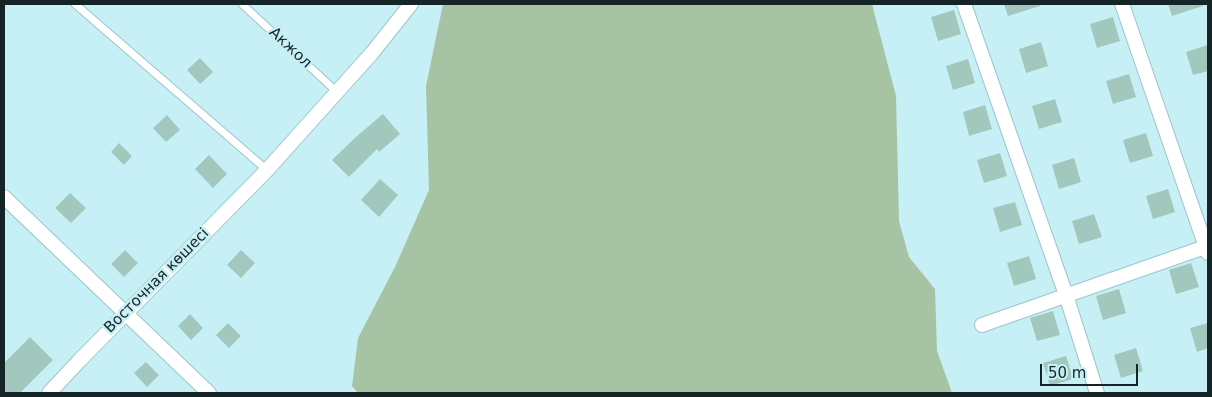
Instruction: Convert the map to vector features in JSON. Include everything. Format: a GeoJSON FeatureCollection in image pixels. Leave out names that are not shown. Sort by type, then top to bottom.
{"type":"FeatureCollection","features":[{"type":"Feature","properties":{"kind":"street","name":"Восточная көшесі"},"geometry":{"type":"LineString","coordinates":[[49,393],[266,170],[372,53],[411,4]]}},
{"type":"Feature","properties":{"kind":"street"},"geometry":{"type":"LineString","coordinates":[[964,4],[1066,295],[1097,393]]}},
{"type":"Feature","properties":{"kind":"street"},"geometry":{"type":"LineString","coordinates":[[982,325],[1207,248],[1122,4]]}},
{"type":"Feature","properties":{"kind":"street"},"geometry":{"type":"LineString","coordinates":[[4,198],[209,393]]}},
{"type":"Feature","properties":{"kind":"lane"},"geometry":{"type":"LineString","coordinates":[[75,4],[266,170]]}},
{"type":"Feature","properties":{"kind":"lane","name":"Акжол"},"geometry":{"type":"LineString","coordinates":[[242,4],[337,92]]}},
{"type":"Feature","properties":{"kind":"green space"},"geometry":{"type":"Polygon","coordinates":[[[443,4],[872,4],[896,96],[899,221],[909,257],[935,289],[937,351],[952,393],[358,393],[352,386],[358,338],[395,267],[429,190],[426,86],[443,4]]]}},
{"type":"Feature","properties":{"kind":"building"},"geometry":{"type":"Polygon","coordinates":[[[1004,4],[1040,4],[1040,6],[1008,16],[1004,4]]]}},
{"type":"Feature","properties":{"kind":"building"},"geometry":{"type":"Polygon","coordinates":[[[1168,4],[1202,4],[1203,6],[1172,16],[1168,4]]]}},
{"type":"Feature","properties":{"kind":"building"},"geometry":{"type":"Polygon","coordinates":[[[954,10],[961,34],[938,41],[931,17],[954,10]]]}},
{"type":"Feature","properties":{"kind":"building"},"geometry":{"type":"Polygon","coordinates":[[[1113,17],[1120,41],[1097,48],[1090,24],[1113,17]]]}},
{"type":"Feature","properties":{"kind":"building"},"geometry":{"type":"Polygon","coordinates":[[[1041,42],[1048,66],[1026,73],[1019,49],[1041,42]]]}},
{"type":"Feature","properties":{"kind":"building"},"geometry":{"type":"Polygon","coordinates":[[[1208,45],[1208,71],[1193,75],[1186,52],[1208,45]]]}},
{"type":"Feature","properties":{"kind":"building"},"geometry":{"type":"Polygon","coordinates":[[[200,58],[213,72],[200,84],[187,70],[200,58]]]}},
{"type":"Feature","properties":{"kind":"building"},"geometry":{"type":"Polygon","coordinates":[[[968,59],[975,83],[953,90],[946,66],[968,59]]]}},
{"type":"Feature","properties":{"kind":"building"},"geometry":{"type":"Polygon","coordinates":[[[1129,74],[1136,97],[1113,104],[1106,81],[1129,74]]]}},
{"type":"Feature","properties":{"kind":"building"},"geometry":{"type":"Polygon","coordinates":[[[1055,99],[1062,122],[1039,129],[1032,106],[1055,99]]]}},
{"type":"Feature","properties":{"kind":"building"},"geometry":{"type":"Polygon","coordinates":[[[985,105],[992,129],[969,136],[963,112],[985,105]]]}},
{"type":"Feature","properties":{"kind":"building"},"geometry":{"type":"Polygon","coordinates":[[[383,114],[400,134],[379,152],[377,149],[349,177],[332,160],[383,114]]]}},
{"type":"Feature","properties":{"kind":"building"},"geometry":{"type":"Polygon","coordinates":[[[167,115],[180,130],[166,142],[153,128],[167,115]]]}},
{"type":"Feature","properties":{"kind":"building"},"geometry":{"type":"Polygon","coordinates":[[[1146,133],[1153,156],[1130,163],[1123,140],[1146,133]]]}},
{"type":"Feature","properties":{"kind":"building"},"geometry":{"type":"Polygon","coordinates":[[[119,143],[132,156],[124,165],[111,152],[119,143]]]}},
{"type":"Feature","properties":{"kind":"building"},"geometry":{"type":"Polygon","coordinates":[[[1000,153],[1007,176],[984,183],[977,160],[1000,153]]]}},
{"type":"Feature","properties":{"kind":"building"},"geometry":{"type":"Polygon","coordinates":[[[209,155],[227,174],[213,188],[195,169],[209,155]]]}},
{"type":"Feature","properties":{"kind":"building"},"geometry":{"type":"Polygon","coordinates":[[[1074,158],[1081,182],[1059,189],[1052,165],[1074,158]]]}},
{"type":"Feature","properties":{"kind":"building"},"geometry":{"type":"Polygon","coordinates":[[[380,179],[398,195],[379,217],[361,200],[380,179]]]}},
{"type":"Feature","properties":{"kind":"building"},"geometry":{"type":"Polygon","coordinates":[[[1168,189],[1175,212],[1153,219],[1146,196],[1168,189]]]}},
{"type":"Feature","properties":{"kind":"building"},"geometry":{"type":"Polygon","coordinates":[[[70,193],[86,208],[71,223],[55,208],[70,193]]]}},
{"type":"Feature","properties":{"kind":"building"},"geometry":{"type":"Polygon","coordinates":[[[1015,202],[1022,225],[1000,232],[993,208],[1015,202]]]}},
{"type":"Feature","properties":{"kind":"building"},"geometry":{"type":"Polygon","coordinates":[[[1094,214],[1102,237],[1079,244],[1072,221],[1094,214]]]}},
{"type":"Feature","properties":{"kind":"building"},"geometry":{"type":"Polygon","coordinates":[[[125,250],[138,263],[124,277],[111,264],[125,250]]]}},
{"type":"Feature","properties":{"kind":"building"},"geometry":{"type":"Polygon","coordinates":[[[241,250],[255,263],[241,278],[227,265],[241,250]]]}},
{"type":"Feature","properties":{"kind":"building"},"geometry":{"type":"Polygon","coordinates":[[[1029,256],[1036,279],[1014,286],[1007,263],[1029,256]]]}},
{"type":"Feature","properties":{"kind":"building"},"geometry":{"type":"Polygon","coordinates":[[[1191,263],[1199,287],[1176,294],[1169,270],[1191,263]]]}},
{"type":"Feature","properties":{"kind":"building"},"geometry":{"type":"Polygon","coordinates":[[[1119,289],[1126,313],[1103,320],[1096,296],[1119,289]]]}},
{"type":"Feature","properties":{"kind":"building"},"geometry":{"type":"Polygon","coordinates":[[[1053,311],[1060,335],[1037,341],[1030,318],[1053,311]]]}},
{"type":"Feature","properties":{"kind":"building"},"geometry":{"type":"Polygon","coordinates":[[[190,314],[203,328],[191,340],[178,326],[190,314]]]}},
{"type":"Feature","properties":{"kind":"building"},"geometry":{"type":"Polygon","coordinates":[[[228,323],[241,336],[229,348],[216,335],[228,323]]]}},
{"type":"Feature","properties":{"kind":"building"},"geometry":{"type":"Polygon","coordinates":[[[1208,323],[1208,348],[1197,352],[1190,328],[1208,323]]]}},
{"type":"Feature","properties":{"kind":"building"},"geometry":{"type":"Polygon","coordinates":[[[30,337],[53,360],[20,393],[4,393],[4,363],[30,337]]]}},
{"type":"Feature","properties":{"kind":"building"},"geometry":{"type":"Polygon","coordinates":[[[1136,348],[1143,371],[1121,378],[1114,355],[1136,348]]]}},
{"type":"Feature","properties":{"kind":"building"},"geometry":{"type":"Polygon","coordinates":[[[1066,356],[1073,379],[1050,386],[1043,363],[1066,356]]]}},
{"type":"Feature","properties":{"kind":"building"},"geometry":{"type":"Polygon","coordinates":[[[146,362],[159,375],[147,387],[134,373],[146,362]]]}}]}
